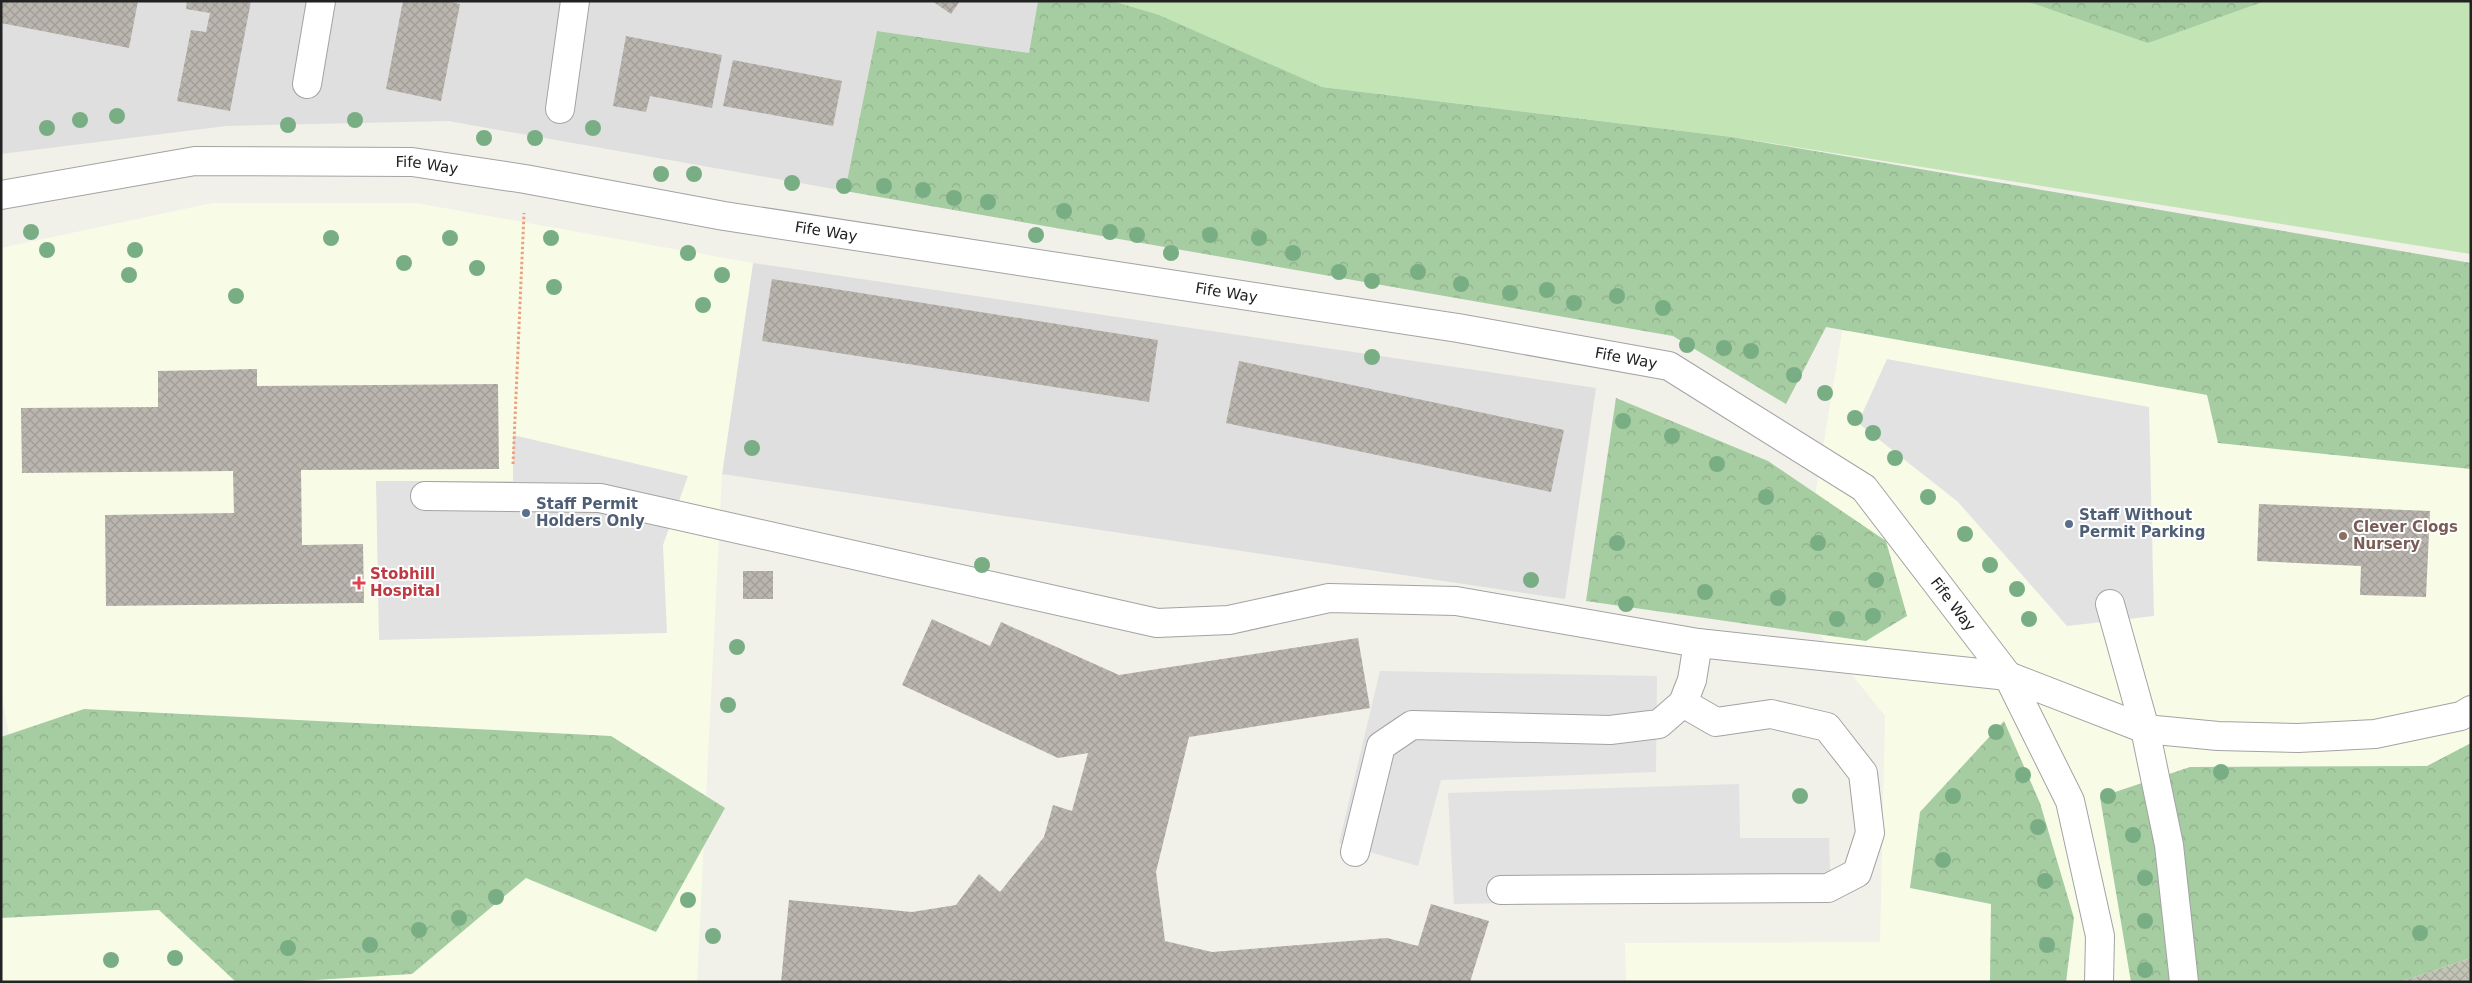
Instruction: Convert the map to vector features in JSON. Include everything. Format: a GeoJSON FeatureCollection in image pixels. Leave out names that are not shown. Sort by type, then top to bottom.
{"type":"FeatureCollection","features":[{"type":"Feature","properties":{"kind":"street"},"geometry":{"type":"LineString","coordinates":[[306,84],[321,1]]}},
{"type":"Feature","properties":{"kind":"street"},"geometry":{"type":"LineString","coordinates":[[560,109],[575,1]]}},
{"type":"Feature","properties":{"kind":"street","name":"Fife Way"},"geometry":{"type":"LineString","coordinates":[[1,194],[195,160],[412,162],[525,180],[724,216],[1458,328],[1668,366],[1864,488],[2008,676],[2070,801],[2100,936],[2099,982]]}},
{"type":"Feature","properties":{"kind":"street"},"geometry":{"type":"LineString","coordinates":[[425,496],[600,498],[1157,623],[1229,620],[1329,598],[1456,600],[1698,644],[2008,676],[2145,729],[2218,736],[2298,738],[2375,734],[2461,716],[2471,710]]}},
{"type":"Feature","properties":{"kind":"street"},"geometry":{"type":"LineString","coordinates":[[2110,604],[2145,729],[2169,845],[2184,982]]}},
{"type":"Feature","properties":{"kind":"street"},"geometry":{"type":"LineString","coordinates":[[1355,852],[1381,746],[1412,725],[1610,730],[1659,724],[1683,703],[1692,680],[1698,644]]}},
{"type":"Feature","properties":{"kind":"street"},"geometry":{"type":"LineString","coordinates":[[1501,890],[1828,888],[1857,873],[1870,834],[1863,773],[1827,727],[1771,714],[1716,722],[1683,703]]}},
{"type":"Feature","properties":{"kind":"path"},"geometry":{"type":"LineString","coordinates":[[512,498],[525,180]]}},
{"type":"Feature","properties":{"kind":"shaded area"},"geometry":{"type":"Polygon","coordinates":[[[1,1],[1038,1],[1029,53],[877,31],[845,191],[448,121],[226,126],[1,154],[1,1]]]}},
{"type":"Feature","properties":{"kind":"shaded area","name":"Stobhill Hospital"},"geometry":{"type":"Polygon","coordinates":[[[212,203],[416,203],[753,263],[722,474],[697,982],[1,982],[1,795],[18,783],[1,692],[1,248],[212,203]]]}},
{"type":"Feature","properties":{"kind":"shaded area"},"geometry":{"type":"Polygon","coordinates":[[[753,263],[1596,388],[1565,599],[722,474],[753,263]]]}},
{"type":"Feature","properties":{"kind":"shaded area"},"geometry":{"type":"Polygon","coordinates":[[[1844,320],[2471,425],[2471,982],[1626,982],[1625,943],[1880,942],[1885,716],[1797,606],[1844,320]]]}},
{"type":"Feature","properties":{"kind":"shaded area"},"geometry":{"type":"Polygon","coordinates":[[[1887,359],[2149,407],[2154,616],[2067,626],[1958,502],[1858,423],[1887,359]]]}},
{"type":"Feature","properties":{"kind":"shaded area","name":"Staff Permit Holders Only"},"geometry":{"type":"Polygon","coordinates":[[[513,435],[688,476],[663,545],[667,633],[379,640],[376,481],[513,481],[513,435]]]}},
{"type":"Feature","properties":{"kind":"shaded area"},"geometry":{"type":"Polygon","coordinates":[[[1380,671],[1657,676],[1656,772],[1441,780],[1418,866],[1339,843],[1380,671]]]}},
{"type":"Feature","properties":{"kind":"shaded area"},"geometry":{"type":"Polygon","coordinates":[[[1739,784],[1740,838],[1829,838],[1831,897],[1454,904],[1448,793],[1739,784]]]}},
{"type":"Feature","properties":{"kind":"shaded area"},"geometry":{"type":"Polygon","coordinates":[[[2471,958],[2471,982],[2400,982],[2471,958]]]}},
{"type":"Feature","properties":{"kind":"green space"},"geometry":{"type":"Polygon","coordinates":[[[1038,1],[2471,1],[2471,254],[1732,137],[1322,87],[1038,1]]]}},
{"type":"Feature","properties":{"kind":"green space"},"geometry":{"type":"Polygon","coordinates":[[[1038,1],[1112,1],[1159,15],[1322,87],[1732,137],[2471,263],[2471,469],[2218,443],[2207,395],[1826,327],[1786,404],[1673,336],[845,191],[877,31],[1029,53],[1038,1]]]}},
{"type":"Feature","properties":{"kind":"green space"},"geometry":{"type":"Polygon","coordinates":[[[2026,1],[2265,1],[2148,43],[2026,1]]]}},
{"type":"Feature","properties":{"kind":"green space"},"geometry":{"type":"Polygon","coordinates":[[[1616,398],[1768,461],[1886,541],[1907,616],[1866,641],[1586,601],[1616,398]]]}},
{"type":"Feature","properties":{"kind":"green space"},"geometry":{"type":"Polygon","coordinates":[[[84,709],[611,736],[725,808],[656,932],[526,878],[412,974],[283,982],[236,982],[159,910],[1,918],[1,737],[84,709]]]}},
{"type":"Feature","properties":{"kind":"green space"},"geometry":{"type":"Polygon","coordinates":[[[2004,721],[2040,803],[2074,918],[2066,982],[1990,982],[1991,904],[1910,888],[1920,812],[2004,721]]]}},
{"type":"Feature","properties":{"kind":"green space"},"geometry":{"type":"Polygon","coordinates":[[[2471,743],[2471,958],[2400,982],[2131,982],[2100,797],[2190,767],[2427,766],[2471,743]]]}},
{"type":"Feature","properties":{"kind":"building"},"geometry":{"type":"Polygon","coordinates":[[[1,1],[138,1],[129,48],[1,23],[1,1]]]}},
{"type":"Feature","properties":{"kind":"building"},"geometry":{"type":"Polygon","coordinates":[[[187,1],[251,1],[230,111],[177,101],[191,30],[206,32],[210,13],[186,9],[187,1]]]}},
{"type":"Feature","properties":{"kind":"building"},"geometry":{"type":"Polygon","coordinates":[[[403,1],[446,1],[460,4],[441,101],[386,89],[403,1]]]}},
{"type":"Feature","properties":{"kind":"building"},"geometry":{"type":"Polygon","coordinates":[[[932,1],[960,1],[951,14],[932,1]]]}},
{"type":"Feature","properties":{"kind":"building"},"geometry":{"type":"Polygon","coordinates":[[[626,36],[722,55],[712,108],[650,96],[646,112],[613,106],[626,36]]]}},
{"type":"Feature","properties":{"kind":"building"},"geometry":{"type":"Polygon","coordinates":[[[733,60],[842,81],[833,126],[723,106],[733,60]]]}},
{"type":"Feature","properties":{"kind":"building"},"geometry":{"type":"Polygon","coordinates":[[[772,279],[1158,340],[1149,402],[762,341],[772,279]]]}},
{"type":"Feature","properties":{"kind":"building"},"geometry":{"type":"Polygon","coordinates":[[[1239,361],[1564,430],[1551,492],[1226,423],[1239,361]]]}},
{"type":"Feature","properties":{"kind":"building"},"geometry":{"type":"Polygon","coordinates":[[[257,369],[257,386],[498,384],[499,469],[301,470],[302,545],[363,544],[364,603],[106,606],[105,515],[234,513],[233,471],[22,473],[21,408],[158,407],[158,371],[257,369]]]}},
{"type":"Feature","properties":{"kind":"building","name":"Clever Clogs Nursery"},"geometry":{"type":"Polygon","coordinates":[[[2259,504],[2430,511],[2426,597],[2360,595],[2361,566],[2257,561],[2259,504]]]}},
{"type":"Feature","properties":{"kind":"building"},"geometry":{"type":"Polygon","coordinates":[[[743,571],[773,571],[773,599],[743,599],[743,571]]]}},
{"type":"Feature","properties":{"kind":"building"},"geometry":{"type":"Polygon","coordinates":[[[932,619],[990,646],[1001,622],[1119,675],[1358,638],[1370,708],[1189,737],[1156,872],[1165,941],[1212,952],[1387,938],[1418,946],[1431,904],[1489,921],[1470,982],[1016,982],[1009,980],[1001,982],[781,982],[789,900],[912,912],[956,905],[979,874],[1000,892],[1044,837],[1053,805],[1072,811],[1088,753],[1058,758],[902,685],[932,619]]]}},
{"type":"Feature","properties":{"kind":"place","name":"Staff Permit Holders Only"},"geometry":{"type":"Point","coordinates":[526,513]}},
{"type":"Feature","properties":{"kind":"place","name":"Staff Without Permit Parking"},"geometry":{"type":"Point","coordinates":[2069,524]}},
{"type":"Feature","properties":{"kind":"place","name":"Clever Clogs Nursery"},"geometry":{"type":"Point","coordinates":[2343,536]}},
{"type":"Feature","properties":{"kind":"place","name":"Stobhill Hospital"},"geometry":{"type":"Point","coordinates":[359,583]}}]}
